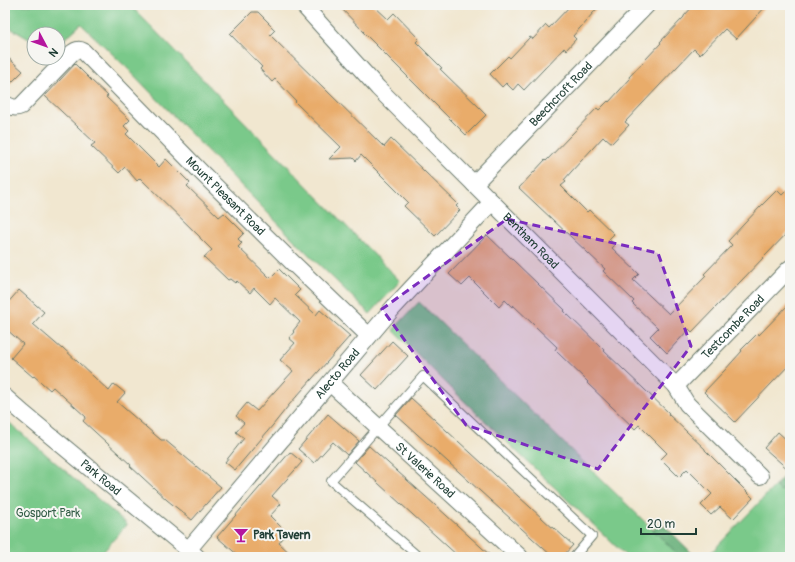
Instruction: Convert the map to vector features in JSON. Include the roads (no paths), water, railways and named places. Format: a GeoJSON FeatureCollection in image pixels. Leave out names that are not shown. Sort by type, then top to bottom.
{"type":"FeatureCollection","features":[{"type":"Feature","properties":{"kind":"street","name":"Bentham Road"},"geometry":{"type":"LineString","coordinates":[[303,5],[378,88],[676,386],[688,404],[760,476]]}},
{"type":"Feature","properties":{"kind":"street","name":"Beechcroft Road"},"geometry":{"type":"LineString","coordinates":[[474,184],[648,5]]}},
{"type":"Feature","properties":{"kind":"street","name":"Mount Pleasant Road"},"geometry":{"type":"LineString","coordinates":[[5,104],[12,108],[21,106],[74,51],[79,50],[85,53],[217,188],[369,336]]}},
{"type":"Feature","properties":{"kind":"street","name":"Alecto Road"},"geometry":{"type":"LineString","coordinates":[[192,553],[369,336],[393,308],[492,202]]}},
{"type":"Feature","properties":{"kind":"street","name":"Testcombe Road"},"geometry":{"type":"LineString","coordinates":[[676,386],[790,268]]}},
{"type":"Feature","properties":{"kind":"street","name":"St Valerie Road"},"geometry":{"type":"LineString","coordinates":[[330,383],[520,557]]}},
{"type":"Feature","properties":{"kind":"street","name":"Park Road"},"geometry":{"type":"LineString","coordinates":[[5,397],[192,553]]}},
{"type":"Feature","properties":{"kind":"lane"},"geometry":{"type":"LineString","coordinates":[[419,557],[331,481],[422,376],[592,536],[574,557]]}},
{"type":"Feature","properties":{"kind":"place","name":"Park Tavern"},"geometry":{"type":"Point","coordinates":[241,535]}},
{"type":"Feature","properties":{"kind":"park label","name":"Gosport Park"},"geometry":{"type":"Point","coordinates":[48,513]}}]}
